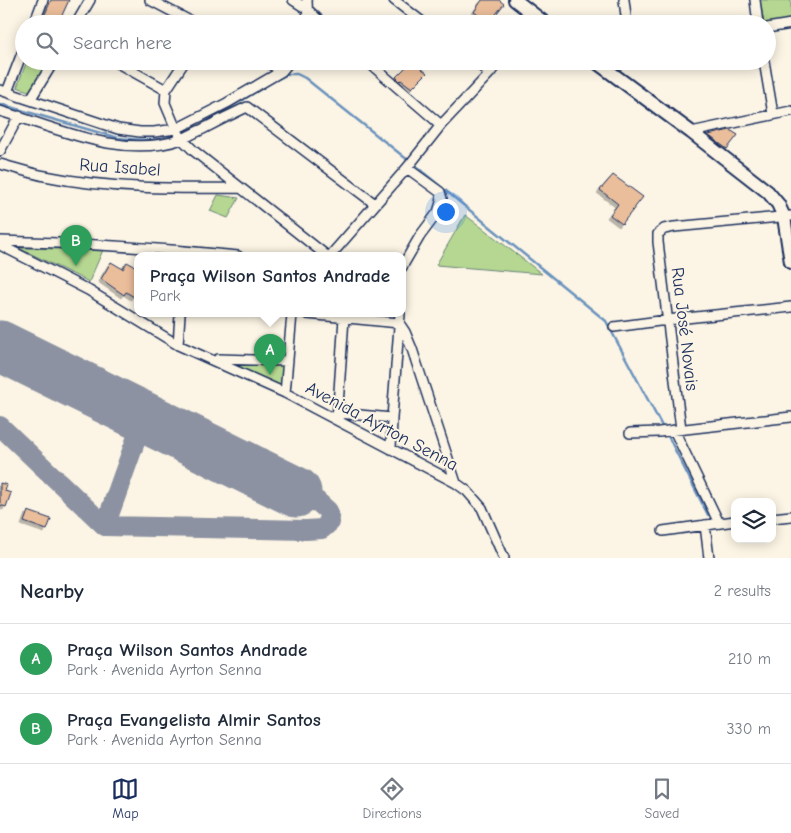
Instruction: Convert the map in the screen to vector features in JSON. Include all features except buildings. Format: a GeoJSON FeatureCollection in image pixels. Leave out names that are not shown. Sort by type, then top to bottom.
{"type":"FeatureCollection","features":[{"type":"Feature","properties":{"kind":"street"},"geometry":{"type":"LineString","coordinates":[[37,15],[43,0]]}},
{"type":"Feature","properties":{"kind":"street"},"geometry":{"type":"LineString","coordinates":[[81,15],[90,0]]}},
{"type":"Feature","properties":{"kind":"street"},"geometry":{"type":"LineString","coordinates":[[150,0],[179,15]]}},
{"type":"Feature","properties":{"kind":"street"},"geometry":{"type":"LineString","coordinates":[[294,0],[307,4],[316,15]]}},
{"type":"Feature","properties":{"kind":"street"},"geometry":{"type":"LineString","coordinates":[[394,0],[413,15]]}},
{"type":"Feature","properties":{"kind":"street"},"geometry":{"type":"LineString","coordinates":[[624,0],[626,15]]}},
{"type":"Feature","properties":{"kind":"street"},"geometry":{"type":"LineString","coordinates":[[755,0],[757,15]]}},
{"type":"Feature","properties":{"kind":"street"},"geometry":{"type":"LineString","coordinates":[[521,2],[532,15]]}},
{"type":"Feature","properties":{"kind":"street"},"geometry":{"type":"LineString","coordinates":[[776,26],[791,24]]}},
{"type":"Feature","properties":{"kind":"street"},"geometry":{"type":"LineString","coordinates":[[15,66],[3,91],[118,129],[140,132],[176,129],[227,103],[282,70]]}},
{"type":"Feature","properties":{"kind":"street"},"geometry":{"type":"LineString","coordinates":[[30,100],[48,70]]}},
{"type":"Feature","properties":{"kind":"street"},"geometry":{"type":"LineString","coordinates":[[130,70],[166,90]]}},
{"type":"Feature","properties":{"kind":"street"},"geometry":{"type":"LineString","coordinates":[[179,70],[166,90],[165,103],[182,139],[240,188],[323,252]]}},
{"type":"Feature","properties":{"kind":"street"},"geometry":{"type":"LineString","coordinates":[[377,70],[441,125]]}},
{"type":"Feature","properties":{"kind":"street"},"geometry":{"type":"LineString","coordinates":[[485,70],[490,74]]}},
{"type":"Feature","properties":{"kind":"street"},"geometry":{"type":"LineString","coordinates":[[332,252],[407,168],[441,125],[493,70]]}},
{"type":"Feature","properties":{"kind":"street"},"geometry":{"type":"LineString","coordinates":[[607,70],[768,192],[787,216],[791,262]]}},
{"type":"Feature","properties":{"kind":"street"},"geometry":{"type":"LineString","coordinates":[[766,70],[774,114]]}},
{"type":"Feature","properties":{"kind":"street"},"geometry":{"type":"LineString","coordinates":[[0,111],[80,136],[124,145],[149,146],[182,139],[247,107],[375,204]]}},
{"type":"Feature","properties":{"kind":"street"},"geometry":{"type":"LineString","coordinates":[[691,132],[791,111]]}},
{"type":"Feature","properties":{"kind":"street"},"geometry":{"type":"LineString","coordinates":[[0,151],[19,116]]}},
{"type":"Feature","properties":{"kind":"street","name":"Rua Isabel"},"geometry":{"type":"LineString","coordinates":[[0,164],[45,176],[104,184],[240,188]]}},
{"type":"Feature","properties":{"kind":"street"},"geometry":{"type":"LineString","coordinates":[[406,260],[420,236],[438,212],[442,199],[440,192],[407,168]]}},
{"type":"Feature","properties":{"kind":"street","name":"Rua José Novais"},"geometry":{"type":"LineString","coordinates":[[718,523],[678,429],[658,234],[664,229],[674,227],[787,216]]}},
{"type":"Feature","properties":{"kind":"street"},"geometry":{"type":"LineString","coordinates":[[0,243],[37,242],[172,252]]}},
{"type":"Feature","properties":{"kind":"street","name":"Avenida Ayrton Senna"},"geometry":{"type":"LineString","coordinates":[[0,243],[88,290],[178,345],[337,417],[391,449],[456,483],[471,495],[482,508],[504,558]]}},
{"type":"Feature","properties":{"kind":"street"},"geometry":{"type":"LineString","coordinates":[[614,327],[791,307]]}},
{"type":"Feature","properties":{"kind":"street"},"geometry":{"type":"LineString","coordinates":[[178,345],[180,317]]}},
{"type":"Feature","properties":{"kind":"street"},"geometry":{"type":"LineString","coordinates":[[285,393],[292,317]]}},
{"type":"Feature","properties":{"kind":"street"},"geometry":{"type":"LineString","coordinates":[[335,317],[399,324],[405,332],[456,483]]}},
{"type":"Feature","properties":{"kind":"street"},"geometry":{"type":"LineString","coordinates":[[391,449],[400,317]]}},
{"type":"Feature","properties":{"kind":"street"},"geometry":{"type":"LineString","coordinates":[[344,318],[337,417],[392,418]]}},
{"type":"Feature","properties":{"kind":"street"},"geometry":{"type":"LineString","coordinates":[[212,359],[288,361]]}},
{"type":"Feature","properties":{"kind":"street"},"geometry":{"type":"LineString","coordinates":[[630,433],[659,432],[791,417]]}},
{"type":"Feature","properties":{"kind":"street"},"geometry":{"type":"LineString","coordinates":[[776,518],[791,516]]}},
{"type":"Feature","properties":{"kind":"street"},"geometry":{"type":"LineString","coordinates":[[663,531],[731,521]]}},
{"type":"Feature","properties":{"kind":"street"},"geometry":{"type":"LineString","coordinates":[[705,525],[709,558]]}},
{"type":"Feature","properties":{"kind":"green space"},"geometry":{"type":"Polygon","coordinates":[[[760,0],[791,0],[791,20],[776,22],[776,15],[762,15],[760,0]]]}},
{"type":"Feature","properties":{"kind":"green space"},"geometry":{"type":"Polygon","coordinates":[[[24,70],[42,70],[31,92],[17,87],[24,70]]]}},
{"type":"Feature","properties":{"kind":"green space"},"geometry":{"type":"Polygon","coordinates":[[[218,195],[239,198],[228,218],[210,211],[218,195]]]}},
{"type":"Feature","properties":{"kind":"green space"},"geometry":{"type":"Polygon","coordinates":[[[465,215],[476,223],[542,274],[436,265],[465,215]]]}},
{"type":"Feature","properties":{"kind":"green space"},"geometry":{"type":"Polygon","coordinates":[[[19,248],[103,250],[89,282],[19,248]]]}},
{"type":"Feature","properties":{"kind":"green space"},"geometry":{"type":"Polygon","coordinates":[[[228,363],[284,365],[282,386],[228,363]]]}},
{"type":"Feature","properties":{"kind":"waterway"},"geometry":{"type":"LineString","coordinates":[[194,129],[274,81],[288,74],[297,74],[305,78],[409,161]]}},
{"type":"Feature","properties":{"kind":"waterway"},"geometry":{"type":"LineString","coordinates":[[0,104],[118,138],[156,140],[177,135]]}},
{"type":"Feature","properties":{"kind":"waterway"},"geometry":{"type":"LineString","coordinates":[[413,164],[606,321],[664,430]]}},
{"type":"Feature","properties":{"kind":"waterway"},"geometry":{"type":"LineString","coordinates":[[667,434],[708,515]]}},
{"type":"Feature","properties":{"kind":"taxiway"},"geometry":{"type":"LineString","coordinates":[[105,526],[144,417]]}},
{"type":"Feature","properties":{"kind":"taxiway"},"geometry":{"type":"LineString","coordinates":[[0,426],[105,526],[306,530],[322,529],[330,522],[328,511],[317,501],[296,492]]}},
{"type":"Feature","properties":{"kind":"runway"},"geometry":{"type":"LineString","coordinates":[[0,346],[296,492]]}},
{"type":"Feature","properties":{"kind":"place","name":"Praça Evangelista Almir Santos"},"geometry":{"type":"Point","coordinates":[76,266]}},
{"type":"Feature","properties":{"kind":"place","name":"Praça Wilson Santos Andrade"},"geometry":{"type":"Point","coordinates":[270,375]}}]}
